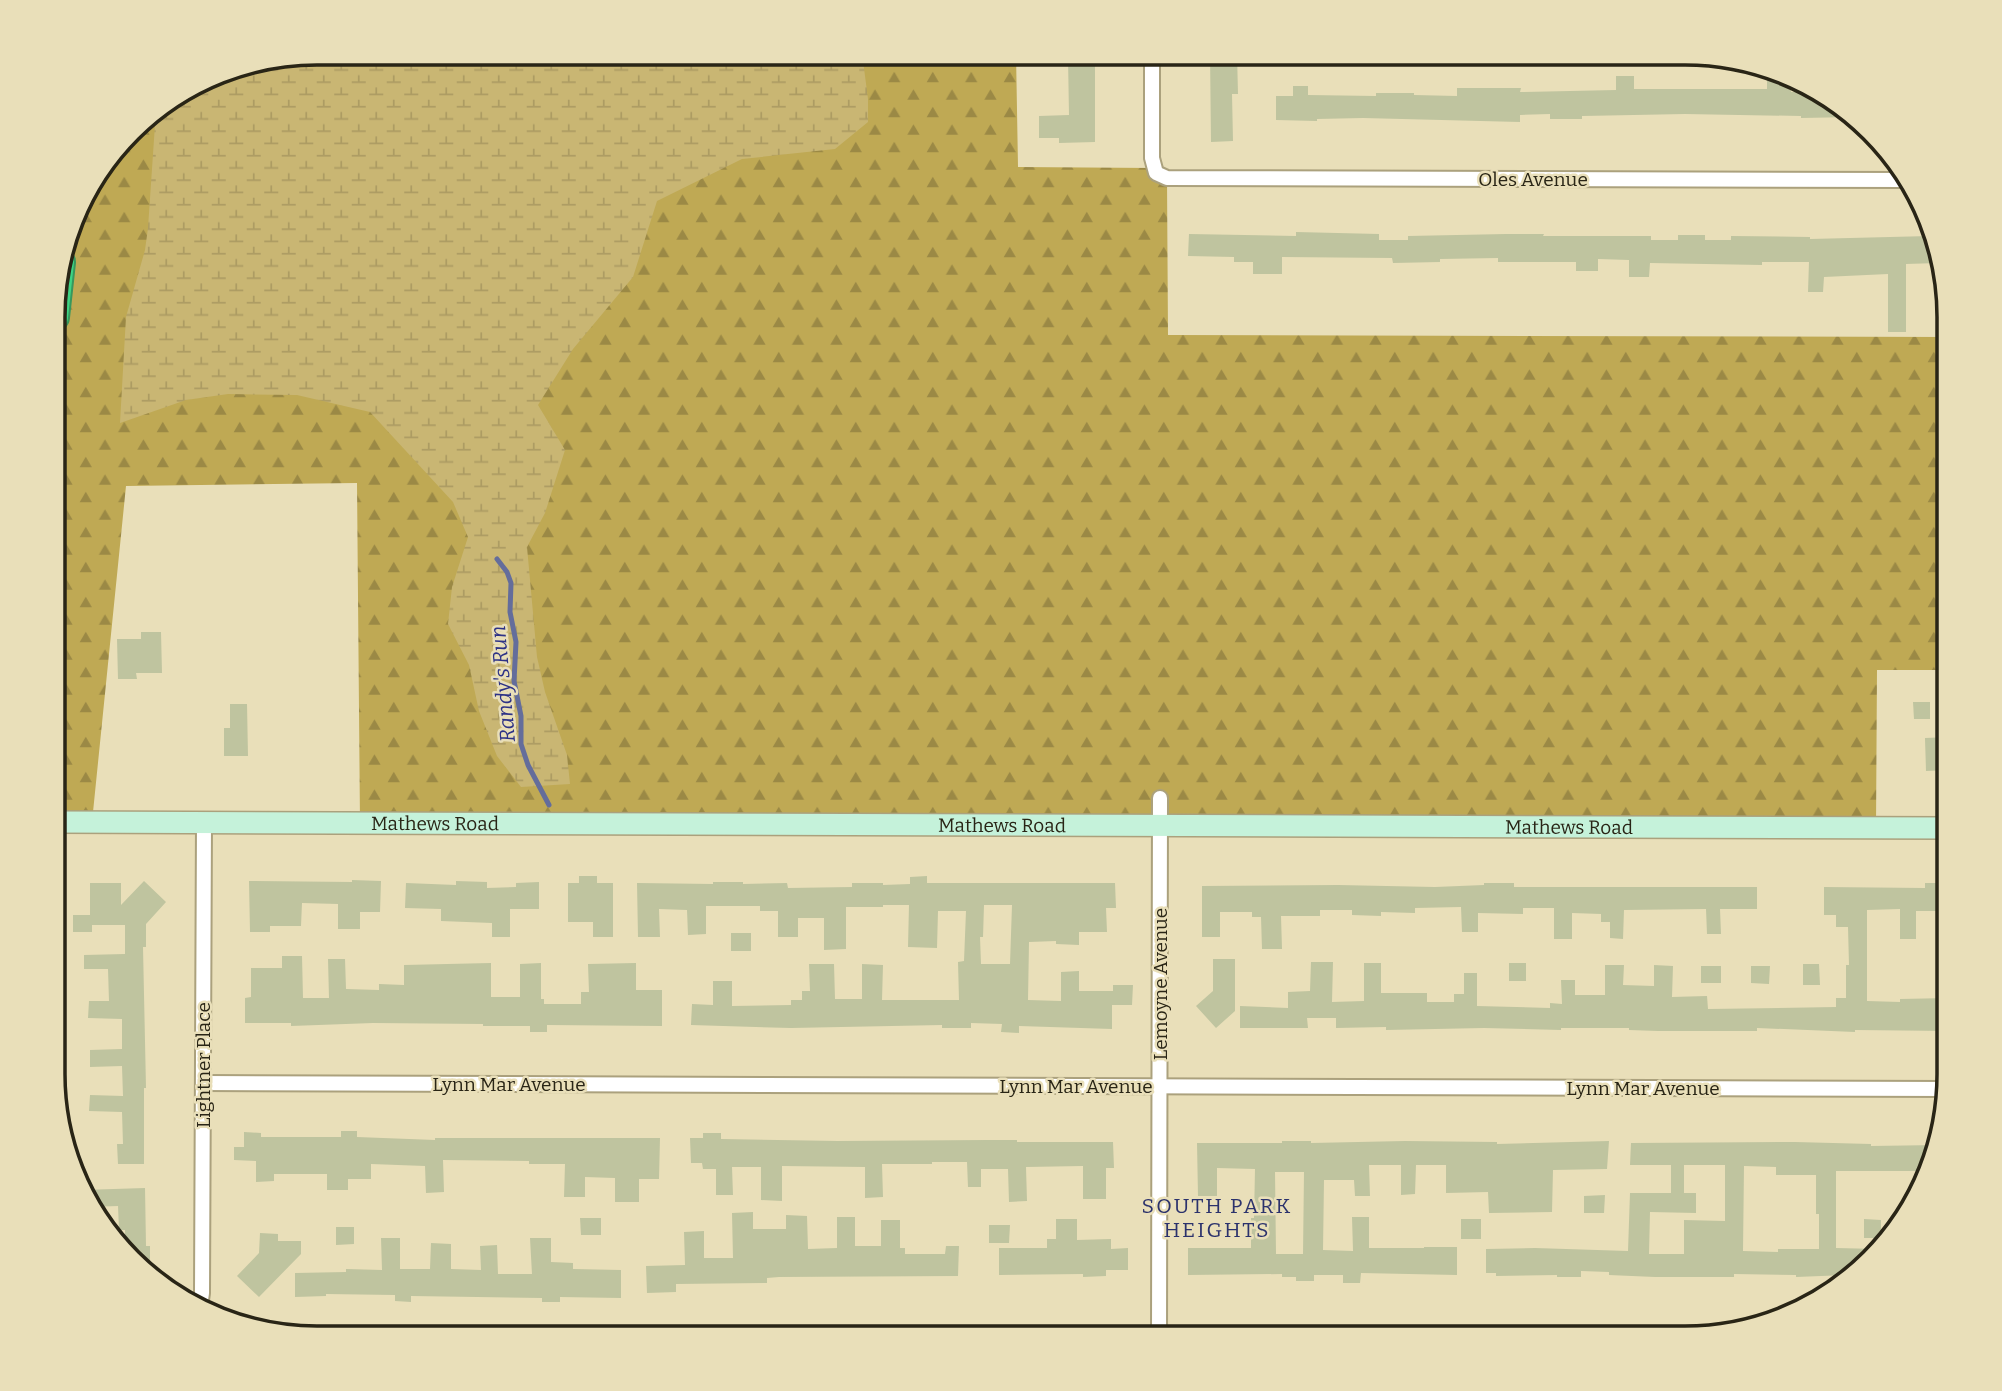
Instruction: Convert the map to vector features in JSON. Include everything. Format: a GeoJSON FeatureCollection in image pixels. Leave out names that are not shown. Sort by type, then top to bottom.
{"type":"FeatureCollection","features":[{"type":"Feature","properties":{"kind":"street","name":"Oles Avenue"},"geometry":{"type":"LineString","coordinates":[[1152,65],[1152,158],[1156,173],[1167,178],[1897,180]]}},
{"type":"Feature","properties":{"kind":"street","name":"Lemoyne Avenue"},"geometry":{"type":"LineString","coordinates":[[1159,1326],[1160,798]]}},
{"type":"Feature","properties":{"kind":"street","name":"Mathews Road"},"geometry":{"type":"LineString","coordinates":[[65,822],[1937,828]]}},
{"type":"Feature","properties":{"kind":"street","name":"Lightner Place"},"geometry":{"type":"LineString","coordinates":[[201,1298],[204,822]]}},
{"type":"Feature","properties":{"kind":"street","name":"Lynn Mar Avenue"},"geometry":{"type":"LineString","coordinates":[[203,1083],[1937,1090]]}},
{"type":"Feature","properties":{"kind":"green space"},"geometry":{"type":"Polygon","coordinates":[[[301,65],[1016,65],[1018,167],[1154,168],[1167,178],[1168,335],[1937,337],[1937,670],[1877,670],[1876,828],[360,823],[357,483],[126,486],[92,822],[65,821],[65,301],[73,252],[84,220],[107,177],[127,151],[151,127],[177,107],[205,91],[252,73],[301,65]]]}},
{"type":"Feature","properties":{"kind":"green space"},"geometry":{"type":"Polygon","coordinates":[[[301,65],[864,65],[868,122],[835,149],[742,159],[657,201],[633,277],[573,349],[538,405],[565,450],[545,513],[527,547],[537,657],[545,692],[567,755],[570,784],[521,787],[497,756],[479,711],[469,665],[448,624],[452,587],[468,537],[453,502],[370,412],[297,395],[228,394],[186,400],[120,423],[126,317],[145,250],[155,124],[205,91],[252,73],[301,65]]]}},
{"type":"Feature","properties":{"kind":"building"},"geometry":{"type":"Polygon","coordinates":[[[1068,65],[1095,65],[1095,142],[1059,143],[1059,138],[1039,138],[1039,116],[1069,115],[1068,65]]]}},
{"type":"Feature","properties":{"kind":"building"},"geometry":{"type":"Polygon","coordinates":[[[1210,65],[1237,65],[1238,94],[1232,94],[1233,141],[1211,142],[1210,65]]]}},
{"type":"Feature","properties":{"kind":"building"},"geometry":{"type":"Polygon","coordinates":[[[1616,76],[1634,76],[1634,89],[1767,89],[1769,79],[1791,88],[1791,92],[1799,92],[1839,117],[1685,114],[1550,119],[1550,114],[1520,115],[1520,122],[1363,118],[1276,120],[1276,96],[1293,96],[1293,86],[1308,86],[1308,95],[1376,96],[1376,93],[1414,93],[1457,96],[1457,88],[1521,88],[1520,92],[1616,90],[1616,76]]]}},
{"type":"Feature","properties":{"kind":"building"},"geometry":{"type":"Polygon","coordinates":[[[1296,232],[1379,234],[1379,240],[1408,240],[1408,236],[1506,234],[1651,236],[1651,240],[1678,240],[1678,235],[1705,235],[1705,240],[1731,240],[1731,236],[1810,239],[1924,236],[1931,263],[1906,264],[1906,332],[1888,332],[1888,274],[1824,277],[1823,292],[1808,292],[1809,262],[1762,262],[1762,265],[1650,263],[1649,277],[1629,277],[1629,260],[1598,259],[1598,271],[1576,271],[1576,262],[1498,262],[1498,258],[1393,263],[1392,258],[1282,257],[1282,274],[1253,274],[1253,262],[1234,262],[1234,257],[1188,256],[1189,234],[1296,236],[1296,232]]]}},
{"type":"Feature","properties":{"kind":"building"},"geometry":{"type":"Polygon","coordinates":[[[141,632],[161,632],[162,673],[136,673],[137,679],[118,679],[117,639],[141,639],[141,632]]]}},
{"type":"Feature","properties":{"kind":"building"},"geometry":{"type":"Polygon","coordinates":[[[1913,702],[1930,702],[1930,719],[1914,719],[1913,702]]]}},
{"type":"Feature","properties":{"kind":"building"},"geometry":{"type":"Polygon","coordinates":[[[230,704],[247,704],[248,756],[224,756],[224,728],[230,728],[230,704]]]}},
{"type":"Feature","properties":{"kind":"building"},"geometry":{"type":"Polygon","coordinates":[[[1925,738],[1937,738],[1937,771],[1926,771],[1925,738]]]}},
{"type":"Feature","properties":{"kind":"building"},"geometry":{"type":"Polygon","coordinates":[[[579,876],[597,876],[597,883],[613,883],[613,937],[593,937],[593,922],[568,922],[568,883],[579,883],[579,876]]]}},
{"type":"Feature","properties":{"kind":"building"},"geometry":{"type":"Polygon","coordinates":[[[927,876],[927,883],[1115,883],[1116,908],[1106,908],[1107,932],[1079,932],[1079,945],[1056,944],[1056,941],[1029,942],[1028,1000],[1061,1001],[1061,972],[1079,971],[1079,991],[1113,991],[1113,985],[1133,985],[1132,1005],[1112,1005],[1112,1029],[1019,1026],[1019,1033],[1001,1032],[1002,1024],[971,1023],[971,1028],[942,1028],[942,1025],[791,1028],[691,1025],[692,1004],[713,1005],[713,981],[732,981],[732,1006],[791,1005],[791,1000],[802,1000],[802,991],[810,991],[809,964],[834,964],[835,999],[862,999],[862,964],[883,965],[882,1000],[959,1000],[958,962],[964,961],[966,911],[938,911],[937,948],[908,947],[909,905],[846,907],[846,949],[824,950],[824,918],[798,918],[798,937],[778,937],[778,911],[760,911],[760,906],[706,906],[706,934],[688,935],[687,910],[659,909],[660,937],[638,937],[637,883],[743,882],[787,883],[788,888],[852,887],[852,883],[910,884],[910,877],[927,876]],[[984,905],[983,937],[980,937],[981,964],[1010,964],[1012,905],[984,905]]]}},
{"type":"Feature","properties":{"kind":"building"},"geometry":{"type":"Polygon","coordinates":[[[144,881],[166,902],[146,924],[146,947],[143,947],[146,1088],[144,1164],[118,1164],[117,1144],[123,1144],[122,1112],[89,1111],[90,1095],[123,1096],[122,1066],[90,1067],[90,1050],[122,1049],[122,1019],[88,1018],[89,1001],[109,1001],[108,969],[84,969],[84,955],[125,954],[125,925],[92,925],[92,932],[73,932],[73,915],[90,915],[90,883],[121,883],[121,905],[144,881]]]}},
{"type":"Feature","properties":{"kind":"building"},"geometry":{"type":"Polygon","coordinates":[[[249,881],[381,881],[380,912],[360,912],[360,929],[338,929],[338,904],[302,903],[301,926],[270,926],[270,932],[250,932],[249,881]]]}},
{"type":"Feature","properties":{"kind":"building"},"geometry":{"type":"Polygon","coordinates":[[[456,881],[487,882],[487,888],[516,887],[516,883],[539,882],[539,909],[510,909],[510,937],[492,937],[492,923],[441,921],[441,909],[405,908],[406,883],[456,885],[456,881]]]}},
{"type":"Feature","properties":{"kind":"building"},"geometry":{"type":"Polygon","coordinates":[[[1514,883],[1514,887],[1757,887],[1757,909],[1720,909],[1721,934],[1707,934],[1706,909],[1624,910],[1623,939],[1610,938],[1610,922],[1601,922],[1601,914],[1572,913],[1572,939],[1554,939],[1554,908],[1523,908],[1523,914],[1478,913],[1478,932],[1462,932],[1461,907],[1415,908],[1415,913],[1381,912],[1381,916],[1352,915],[1352,910],[1320,910],[1320,916],[1281,916],[1282,949],[1262,949],[1261,917],[1252,917],[1252,912],[1220,912],[1220,937],[1202,937],[1202,886],[1435,887],[1514,883]]]}},
{"type":"Feature","properties":{"kind":"building"},"geometry":{"type":"Polygon","coordinates":[[[1925,883],[1937,883],[1937,911],[1916,911],[1916,939],[1900,939],[1900,909],[1867,910],[1867,1001],[1900,1002],[1900,999],[1937,998],[1937,1031],[1855,1032],[1757,1028],[1757,1031],[1658,1031],[1629,1028],[1386,1030],[1386,1027],[1336,1028],[1336,1018],[1307,1018],[1308,1028],[1240,1028],[1240,1006],[1288,1008],[1288,992],[1310,991],[1311,962],[1333,962],[1332,1002],[1364,1001],[1364,963],[1381,963],[1381,993],[1427,993],[1427,1002],[1454,1002],[1454,994],[1464,994],[1464,973],[1477,973],[1477,1006],[1550,1008],[1550,1003],[1562,1004],[1561,980],[1575,980],[1575,995],[1605,995],[1605,965],[1624,965],[1623,985],[1654,986],[1654,965],[1673,966],[1672,997],[1707,996],[1708,1009],[1836,1007],[1836,998],[1846,998],[1848,927],[1836,927],[1836,915],[1824,915],[1824,887],[1925,888],[1925,883]]]}},
{"type":"Feature","properties":{"kind":"building"},"geometry":{"type":"Polygon","coordinates":[[[731,933],[751,933],[751,951],[731,951],[731,933]]]}},
{"type":"Feature","properties":{"kind":"building"},"geometry":{"type":"Polygon","coordinates":[[[282,956],[302,956],[303,998],[329,998],[328,959],[345,959],[346,989],[379,990],[379,984],[404,985],[404,965],[491,963],[491,997],[520,997],[520,964],[541,963],[541,999],[544,999],[544,1004],[581,1004],[581,992],[589,992],[588,964],[636,963],[636,990],[662,990],[662,1026],[547,1025],[547,1032],[530,1032],[530,1026],[483,1024],[373,1023],[291,1026],[291,1023],[245,1023],[245,998],[251,997],[251,968],[282,968],[282,956]]]}},
{"type":"Feature","properties":{"kind":"building"},"geometry":{"type":"Polygon","coordinates":[[[1213,959],[1235,959],[1235,1011],[1216,1028],[1196,1006],[1213,991],[1213,959]]]}},
{"type":"Feature","properties":{"kind":"building"},"geometry":{"type":"Polygon","coordinates":[[[1509,963],[1526,963],[1526,981],[1509,981],[1509,963]]]}},
{"type":"Feature","properties":{"kind":"building"},"geometry":{"type":"Polygon","coordinates":[[[1803,964],[1819,964],[1820,985],[1803,985],[1803,964]]]}},
{"type":"Feature","properties":{"kind":"building"},"geometry":{"type":"Polygon","coordinates":[[[1701,966],[1721,966],[1721,983],[1701,983],[1701,966]]]}},
{"type":"Feature","properties":{"kind":"building"},"geometry":{"type":"Polygon","coordinates":[[[1751,966],[1770,966],[1769,984],[1751,983],[1751,966]]]}},
{"type":"Feature","properties":{"kind":"building"},"geometry":{"type":"Polygon","coordinates":[[[341,1131],[357,1131],[357,1137],[435,1140],[660,1138],[659,1179],[639,1179],[639,1202],[615,1202],[615,1178],[585,1177],[585,1197],[564,1197],[565,1164],[443,1160],[444,1192],[426,1193],[425,1166],[371,1164],[371,1179],[348,1179],[348,1190],[327,1190],[327,1174],[274,1174],[274,1181],[256,1182],[256,1161],[234,1160],[234,1147],[244,1147],[244,1132],[261,1133],[261,1137],[341,1137],[341,1131]]]}},
{"type":"Feature","properties":{"kind":"building"},"geometry":{"type":"Polygon","coordinates":[[[703,1133],[721,1133],[721,1139],[1113,1142],[1114,1168],[1106,1168],[1106,1199],[1083,1199],[1083,1166],[1026,1167],[1027,1201],[1009,1202],[1008,1169],[981,1169],[981,1187],[968,1187],[967,1162],[882,1164],[883,1197],[865,1198],[865,1167],[782,1166],[782,1201],[761,1200],[761,1167],[732,1167],[733,1195],[716,1195],[716,1169],[703,1169],[702,1163],[691,1163],[690,1138],[703,1138],[703,1133]]]}},
{"type":"Feature","properties":{"kind":"building"},"geometry":{"type":"Polygon","coordinates":[[[1405,1141],[1497,1144],[1609,1141],[1607,1169],[1553,1170],[1552,1212],[1489,1213],[1488,1192],[1446,1193],[1446,1165],[1416,1165],[1415,1194],[1401,1195],[1401,1165],[1369,1165],[1370,1196],[1355,1196],[1354,1180],[1324,1180],[1323,1250],[1353,1251],[1352,1217],[1369,1217],[1369,1248],[1457,1247],[1457,1275],[1361,1273],[1360,1283],[1343,1283],[1343,1275],[1314,1275],[1314,1281],[1296,1281],[1296,1277],[1282,1277],[1282,1274],[1188,1275],[1188,1248],[1251,1248],[1251,1218],[1254,1218],[1255,1169],[1217,1168],[1217,1196],[1198,1196],[1197,1143],[1405,1141]],[[1275,1172],[1276,1254],[1303,1254],[1304,1172],[1275,1172]]]}},
{"type":"Feature","properties":{"kind":"building"},"geometry":{"type":"Polygon","coordinates":[[[1795,1142],[1871,1146],[1927,1145],[1918,1171],[1836,1171],[1836,1248],[1866,1249],[1837,1275],[1796,1277],[1734,1274],[1734,1277],[1655,1277],[1581,1271],[1581,1277],[1557,1277],[1496,1276],[1496,1273],[1486,1273],[1486,1249],[1628,1251],[1630,1193],[1671,1193],[1671,1165],[1630,1165],[1631,1143],[1795,1142]],[[1684,1165],[1684,1193],[1696,1193],[1696,1213],[1650,1212],[1649,1254],[1684,1254],[1684,1220],[1725,1221],[1725,1165],[1684,1165]],[[1744,1166],[1743,1251],[1819,1249],[1816,1175],[1776,1175],[1776,1167],[1744,1166]]]}},
{"type":"Feature","properties":{"kind":"building"},"geometry":{"type":"Polygon","coordinates":[[[145,1188],[146,1246],[150,1246],[150,1263],[125,1238],[125,1230],[119,1230],[118,1206],[103,1207],[93,1190],[145,1188]]]}},
{"type":"Feature","properties":{"kind":"building"},"geometry":{"type":"Polygon","coordinates":[[[1605,1195],[1604,1213],[1584,1213],[1584,1196],[1605,1195]]]}},
{"type":"Feature","properties":{"kind":"building"},"geometry":{"type":"Polygon","coordinates":[[[753,1212],[753,1229],[786,1229],[786,1215],[807,1216],[808,1249],[837,1248],[837,1217],[855,1217],[855,1246],[881,1246],[881,1220],[900,1220],[900,1248],[905,1248],[905,1254],[945,1254],[946,1246],[959,1246],[958,1276],[779,1277],[767,1278],[767,1283],[676,1284],[676,1292],[647,1293],[646,1266],[685,1265],[684,1232],[704,1231],[704,1258],[733,1258],[732,1213],[753,1212]]]}},
{"type":"Feature","properties":{"kind":"building"},"geometry":{"type":"Polygon","coordinates":[[[580,1218],[601,1218],[601,1235],[581,1235],[580,1218]]]}},
{"type":"Feature","properties":{"kind":"building"},"geometry":{"type":"Polygon","coordinates":[[[1056,1219],[1077,1219],[1077,1240],[1111,1239],[1111,1249],[1128,1248],[1128,1270],[1106,1270],[1106,1276],[1083,1277],[1083,1274],[999,1275],[999,1248],[1047,1248],[1047,1239],[1056,1239],[1056,1219]]]}},
{"type":"Feature","properties":{"kind":"building"},"geometry":{"type":"Polygon","coordinates":[[[1461,1219],[1481,1219],[1481,1239],[1461,1239],[1461,1219]]]}},
{"type":"Feature","properties":{"kind":"building"},"geometry":{"type":"Polygon","coordinates":[[[1864,1219],[1881,1220],[1881,1233],[1877,1238],[1864,1238],[1864,1219]]]}},
{"type":"Feature","properties":{"kind":"building"},"geometry":{"type":"Polygon","coordinates":[[[989,1225],[1010,1225],[1009,1243],[989,1243],[989,1225]]]}},
{"type":"Feature","properties":{"kind":"building"},"geometry":{"type":"Polygon","coordinates":[[[336,1227],[354,1227],[354,1244],[336,1245],[336,1227]]]}},
{"type":"Feature","properties":{"kind":"building"},"geometry":{"type":"Polygon","coordinates":[[[260,1233],[278,1234],[278,1241],[301,1241],[301,1254],[259,1297],[237,1276],[259,1253],[260,1233]]]}},
{"type":"Feature","properties":{"kind":"building"},"geometry":{"type":"Polygon","coordinates":[[[381,1238],[400,1238],[400,1269],[430,1269],[431,1243],[451,1244],[451,1269],[481,1270],[480,1246],[497,1245],[498,1274],[532,1274],[530,1238],[551,1238],[551,1262],[573,1263],[573,1269],[621,1270],[621,1298],[560,1297],[560,1302],[542,1302],[542,1298],[411,1296],[411,1302],[395,1301],[395,1295],[326,1294],[295,1297],[295,1273],[346,1272],[346,1269],[382,1270],[381,1238]]]}},
{"type":"Feature","properties":{"kind":"waterway","name":"Randy's Run"},"geometry":{"type":"LineString","coordinates":[[497,559],[511,583],[510,612],[516,642],[514,681],[521,716],[521,744],[528,765],[549,805]]}},
{"type":"Feature","properties":{"kind":"district","name":"SOUTH PARK HEIGHTS"},"geometry":{"type":"Point","coordinates":[1217,1218]}}]}
